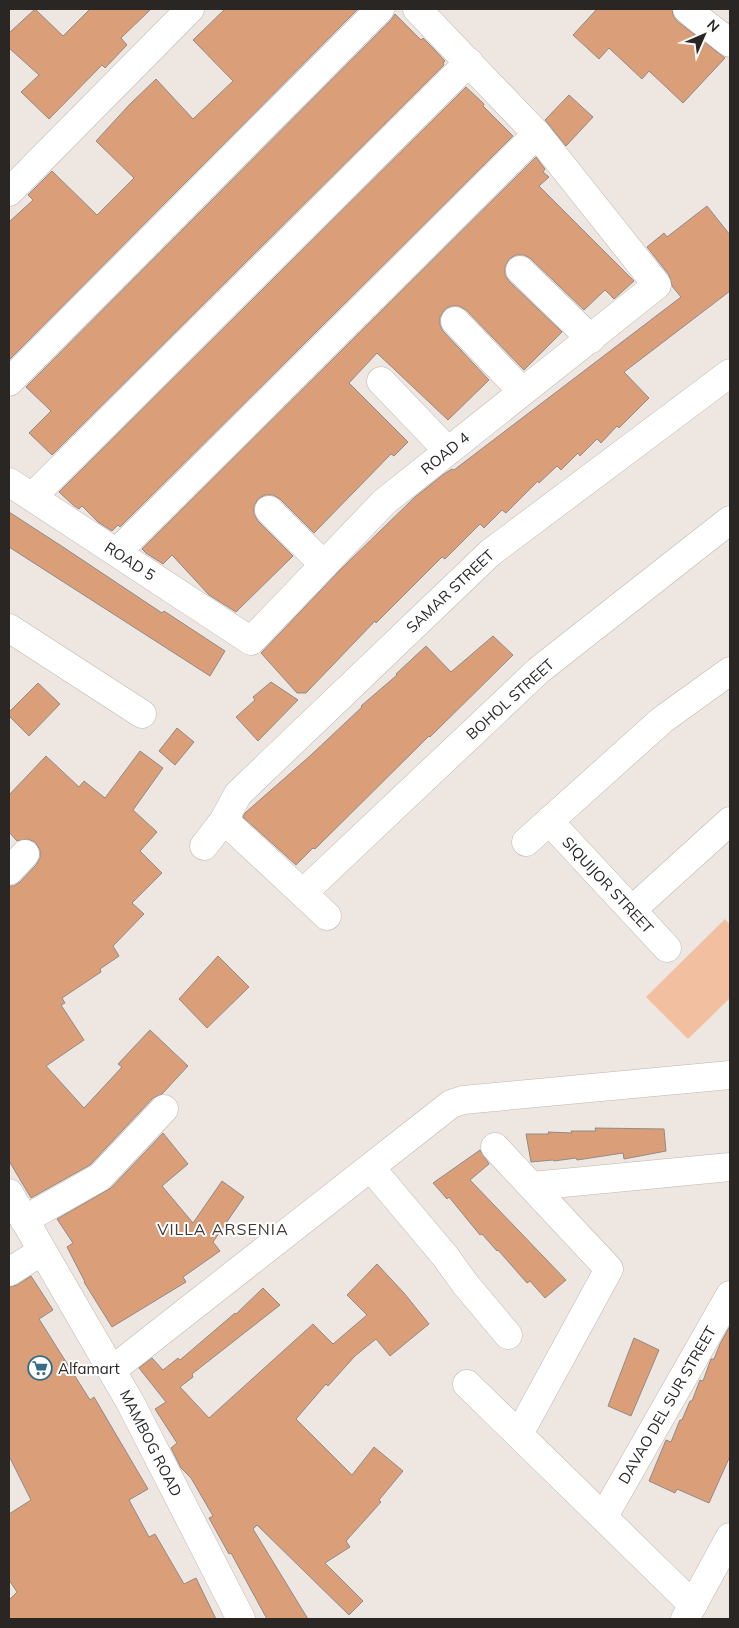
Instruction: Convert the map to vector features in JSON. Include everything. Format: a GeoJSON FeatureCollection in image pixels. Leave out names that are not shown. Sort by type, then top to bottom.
{"type":"FeatureCollection","features":[{"type":"Feature","properties":{"kind":"street"},"geometry":{"type":"LineString","coordinates":[[9,192],[190,9]]}},
{"type":"Feature","properties":{"kind":"street"},"geometry":{"type":"LineString","coordinates":[[9,382],[380,9]]}},
{"type":"Feature","properties":{"kind":"street"},"geometry":{"type":"LineString","coordinates":[[117,552],[537,134],[417,9]]}},
{"type":"Feature","properties":{"kind":"street"},"geometry":{"type":"LineString","coordinates":[[688,9],[730,43]]}},
{"type":"Feature","properties":{"kind":"street"},"geometry":{"type":"LineString","coordinates":[[32,496],[468,62]]}},
{"type":"Feature","properties":{"kind":"street","name":"ROAD 4"},"geometry":{"type":"LineString","coordinates":[[252,641],[384,502],[657,285],[537,134]]}},
{"type":"Feature","properties":{"kind":"street"},"geometry":{"type":"LineString","coordinates":[[520,270],[591,339]]}},
{"type":"Feature","properties":{"kind":"street"},"geometry":{"type":"LineString","coordinates":[[455,321],[522,391]]}},
{"type":"Feature","properties":{"kind":"street","name":"SAMAR STREET"},"geometry":{"type":"LineString","coordinates":[[204,846],[224,820],[238,794],[490,553],[730,373]]}},
{"type":"Feature","properties":{"kind":"street"},"geometry":{"type":"LineString","coordinates":[[381,381],[448,450]]}},
{"type":"Feature","properties":{"kind":"street","name":"ROAD 5"},"geometry":{"type":"LineString","coordinates":[[9,482],[252,641]]}},
{"type":"Feature","properties":{"kind":"street"},"geometry":{"type":"LineString","coordinates":[[269,510],[324,565]]}},
{"type":"Feature","properties":{"kind":"street","name":"BOHOL STREET"},"geometry":{"type":"LineString","coordinates":[[303,893],[540,670],[730,520]]}},
{"type":"Feature","properties":{"kind":"street"},"geometry":{"type":"LineString","coordinates":[[9,628],[142,714]]}},
{"type":"Feature","properties":{"kind":"street"},"geometry":{"type":"LineString","coordinates":[[526,842],[662,720],[730,671]]}},
{"type":"Feature","properties":{"kind":"street"},"geometry":{"type":"LineString","coordinates":[[224,820],[327,916]]}},
{"type":"Feature","properties":{"kind":"street","name":"SIQUIJOR STREET"},"geometry":{"type":"LineString","coordinates":[[549,821],[667,948]]}},
{"type":"Feature","properties":{"kind":"street"},"geometry":{"type":"LineString","coordinates":[[632,910],[730,821]]}},
{"type":"Feature","properties":{"kind":"street"},"geometry":{"type":"LineString","coordinates":[[112,1370],[451,1104],[463,1100],[730,1076]]}},
{"type":"Feature","properties":{"kind":"street"},"geometry":{"type":"LineString","coordinates":[[24,1220],[100,1177],[164,1109]]}},
{"type":"Feature","properties":{"kind":"street"},"geometry":{"type":"LineString","coordinates":[[494,1147],[609,1268],[519,1434]]}},
{"type":"Feature","properties":{"kind":"street"},"geometry":{"type":"LineString","coordinates":[[532,1186],[730,1167]]}},
{"type":"Feature","properties":{"kind":"street"},"geometry":{"type":"LineString","coordinates":[[371,1168],[508,1335]]}},
{"type":"Feature","properties":{"kind":"street","name":"MAMBOG ROAD"},"geometry":{"type":"LineString","coordinates":[[9,1193],[130,1402],[241,1619]]}},
{"type":"Feature","properties":{"kind":"street"},"geometry":{"type":"LineString","coordinates":[[9,1272],[42,1251]]}},
{"type":"Feature","properties":{"kind":"street","name":"DAVAO DEL SUR STREET"},"geometry":{"type":"LineString","coordinates":[[604,1516],[730,1294]]}},
{"type":"Feature","properties":{"kind":"street"},"geometry":{"type":"LineString","coordinates":[[467,1384],[604,1516],[689,1612],[730,1537]]}},
{"type":"Feature","properties":{"kind":"shaded area"},"geometry":{"type":"Polygon","coordinates":[[[725,919],[730,925],[730,998],[688,1039],[646,997],[725,919]]]}},
{"type":"Feature","properties":{"kind":"building"},"geometry":{"type":"Polygon","coordinates":[[[35,9],[63,36],[90,9],[151,9],[121,38],[127,45],[105,68],[102,65],[49,119],[21,92],[39,75],[9,48],[9,33],[35,9]]]}},
{"type":"Feature","properties":{"kind":"building"},"geometry":{"type":"Polygon","coordinates":[[[225,9],[358,9],[9,360],[9,222],[33,200],[28,195],[52,171],[97,215],[134,178],[96,141],[156,79],[193,119],[233,81],[193,40],[225,9]]]}},
{"type":"Feature","properties":{"kind":"building"},"geometry":{"type":"Polygon","coordinates":[[[597,9],[672,9],[677,21],[725,58],[683,103],[649,71],[642,79],[609,48],[599,59],[573,35],[597,9]]]}},
{"type":"Feature","properties":{"kind":"building"},"geometry":{"type":"Polygon","coordinates":[[[395,14],[421,40],[423,38],[433,48],[445,61],[444,65],[52,455],[29,433],[51,411],[26,387],[395,14]]]}},
{"type":"Feature","properties":{"kind":"building"},"geometry":{"type":"Polygon","coordinates":[[[466,87],[513,136],[120,527],[118,525],[112,531],[98,522],[82,506],[79,509],[59,492],[466,87]]]}},
{"type":"Feature","properties":{"kind":"building"},"geometry":{"type":"Polygon","coordinates":[[[569,95],[593,117],[566,146],[545,120],[569,95]]]}},
{"type":"Feature","properties":{"kind":"building"},"geometry":{"type":"Polygon","coordinates":[[[536,157],[545,169],[543,172],[549,177],[539,186],[634,281],[614,299],[605,290],[584,310],[530,258],[524,255],[516,255],[509,259],[505,267],[505,275],[509,281],[562,332],[524,370],[466,310],[459,306],[451,306],[445,309],[440,317],[440,325],[443,331],[489,380],[448,420],[377,353],[349,383],[408,442],[394,456],[391,454],[314,533],[280,499],[273,495],[265,495],[258,499],[254,506],[254,514],[258,521],[293,556],[236,612],[209,595],[172,555],[163,564],[146,553],[142,549],[536,157]]]}},
{"type":"Feature","properties":{"kind":"building"},"geometry":{"type":"Polygon","coordinates":[[[707,206],[730,235],[730,291],[624,372],[649,398],[601,443],[597,439],[580,456],[578,453],[561,470],[557,466],[539,483],[538,481],[506,513],[502,510],[484,528],[480,524],[445,559],[442,557],[376,623],[375,621],[306,693],[297,693],[261,653],[342,568],[415,497],[444,474],[452,469],[454,470],[681,297],[672,286],[669,275],[647,247],[664,233],[667,237],[707,206]]]}},
{"type":"Feature","properties":{"kind":"building"},"geometry":{"type":"Polygon","coordinates":[[[9,512],[162,613],[164,611],[225,651],[210,676],[9,547],[9,512]]]}},
{"type":"Feature","properties":{"kind":"building"},"geometry":{"type":"Polygon","coordinates":[[[493,636],[513,655],[315,849],[313,848],[296,865],[243,817],[245,813],[311,755],[426,646],[451,672],[493,636]]]}},
{"type":"Feature","properties":{"kind":"building"},"geometry":{"type":"Polygon","coordinates":[[[271,682],[298,700],[258,741],[236,717],[255,700],[253,697],[271,682]]]}},
{"type":"Feature","properties":{"kind":"building"},"geometry":{"type":"Polygon","coordinates":[[[38,683],[60,704],[29,736],[9,716],[9,712],[38,683]]]}},
{"type":"Feature","properties":{"kind":"building"},"geometry":{"type":"Polygon","coordinates":[[[177,728],[194,742],[175,765],[159,751],[177,728]]]}},
{"type":"Feature","properties":{"kind":"building"},"geometry":{"type":"Polygon","coordinates":[[[140,751],[163,768],[133,810],[157,832],[140,851],[162,873],[132,903],[144,914],[113,946],[119,956],[100,969],[101,972],[62,998],[65,1003],[61,1005],[84,1040],[46,1066],[84,1108],[122,1067],[118,1064],[150,1030],[188,1066],[162,1094],[153,1098],[90,1165],[31,1198],[9,1161],[9,886],[14,886],[20,882],[36,865],[40,858],[40,850],[35,842],[28,839],[17,841],[9,832],[9,795],[46,756],[79,787],[84,781],[105,798],[140,751]]]}},
{"type":"Feature","properties":{"kind":"building"},"geometry":{"type":"Polygon","coordinates":[[[218,956],[249,987],[207,1028],[179,999],[218,956]]]}},
{"type":"Feature","properties":{"kind":"building"},"geometry":{"type":"Polygon","coordinates":[[[595,1128],[664,1129],[666,1151],[624,1159],[623,1153],[577,1160],[576,1158],[531,1162],[526,1134],[596,1131],[595,1128]]]}},
{"type":"Feature","properties":{"kind":"building"},"geometry":{"type":"Polygon","coordinates":[[[163,1133],[188,1164],[162,1186],[193,1223],[222,1181],[244,1197],[213,1242],[220,1251],[183,1277],[186,1282],[112,1327],[84,1282],[67,1247],[73,1243],[57,1219],[111,1188],[163,1133]]]}},
{"type":"Feature","properties":{"kind":"building"},"geometry":{"type":"Polygon","coordinates":[[[480,1150],[489,1164],[470,1180],[566,1280],[545,1298],[530,1281],[527,1283],[482,1234],[480,1235],[449,1197],[447,1199],[433,1183],[480,1150]]]}},
{"type":"Feature","properties":{"kind":"building"},"geometry":{"type":"Polygon","coordinates":[[[377,1264],[429,1324],[390,1356],[376,1339],[355,1356],[328,1386],[326,1384],[296,1419],[352,1475],[374,1447],[403,1471],[379,1500],[381,1502],[346,1541],[350,1547],[325,1563],[363,1601],[349,1615],[257,1525],[253,1529],[308,1619],[267,1619],[231,1553],[229,1554],[209,1518],[213,1516],[191,1478],[181,1468],[171,1448],[177,1443],[155,1409],[166,1402],[139,1368],[152,1358],[163,1370],[178,1358],[180,1360],[236,1314],[263,1288],[280,1305],[192,1374],[193,1377],[180,1387],[209,1418],[313,1324],[333,1344],[367,1315],[347,1295],[377,1264]]]}},
{"type":"Feature","properties":{"kind":"building"},"geometry":{"type":"Polygon","coordinates":[[[31,1276],[53,1310],[39,1319],[90,1400],[94,1397],[148,1489],[129,1500],[149,1537],[155,1534],[184,1584],[196,1578],[216,1619],[9,1619],[9,1600],[17,1592],[9,1580],[9,1514],[31,1500],[9,1456],[9,1287],[17,1285],[31,1276]]]}},
{"type":"Feature","properties":{"kind":"building"},"geometry":{"type":"Polygon","coordinates":[[[730,1326],[730,1456],[709,1503],[677,1489],[675,1493],[649,1481],[666,1440],[671,1442],[680,1420],[682,1420],[690,1401],[692,1401],[700,1380],[703,1381],[711,1359],[714,1359],[730,1326]]]}},
{"type":"Feature","properties":{"kind":"building"},"geometry":{"type":"Polygon","coordinates":[[[634,1338],[659,1350],[631,1416],[608,1406],[634,1338]]]}},
{"type":"Feature","properties":{"kind":"place","name":"Alfamart"},"geometry":{"type":"Point","coordinates":[40,1368]}},
{"type":"Feature","properties":{"kind":"district","name":"VILLA ARSENIA"},"geometry":{"type":"Point","coordinates":[223,1229]}}]}
